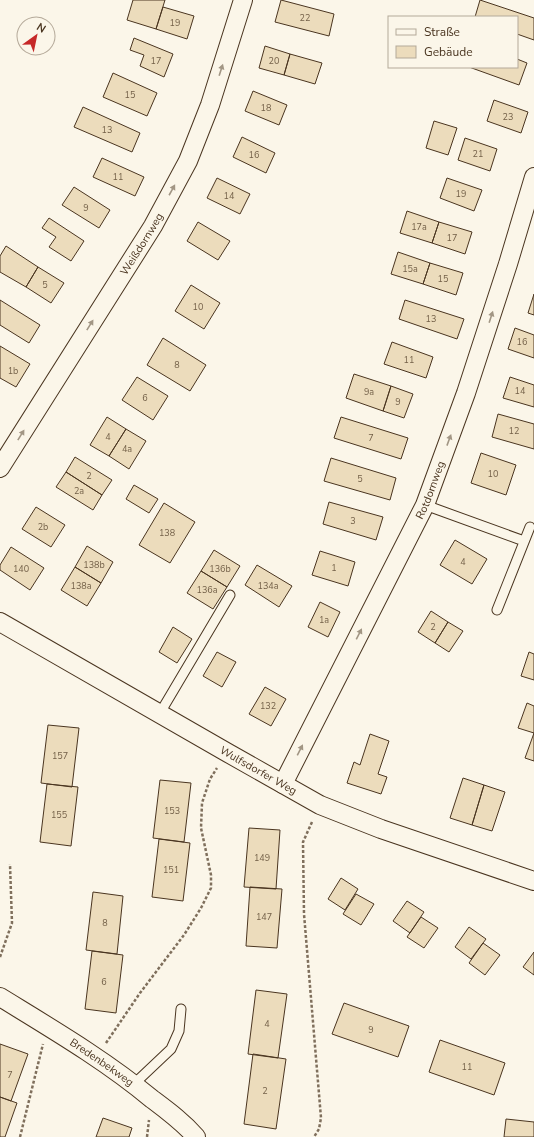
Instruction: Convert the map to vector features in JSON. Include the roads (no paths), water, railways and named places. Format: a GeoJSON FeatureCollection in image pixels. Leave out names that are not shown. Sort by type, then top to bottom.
{"type":"FeatureCollection","features":[{"type":"Feature","properties":{"kind":"street","name":"Weißdornweg"},"geometry":{"type":"LineString","coordinates":[[0,468],[153,226],[188,161],[210,104],[243,0]]}},
{"type":"Feature","properties":{"kind":"street","name":"Rotdornweg"},"geometry":{"type":"LineString","coordinates":[[283,784],[425,506],[466,393],[508,264],[534,176]]}},
{"type":"Feature","properties":{"kind":"street","name":"Wulfsdorfer Weg"},"geometry":{"type":"LineString","coordinates":[[0,622],[320,805],[381,830],[534,881]]}},
{"type":"Feature","properties":{"kind":"street","name":"Bredenbekweg"},"geometry":{"type":"LineString","coordinates":[[0,997],[47,1026],[134,1084],[184,1124],[196,1137]]}},
{"type":"Feature","properties":{"kind":"lane"},"geometry":{"type":"LineString","coordinates":[[425,506],[524,542]]}},
{"type":"Feature","properties":{"kind":"lane"},"geometry":{"type":"LineString","coordinates":[[496,610],[530,527]]}},
{"type":"Feature","properties":{"kind":"lane"},"geometry":{"type":"LineString","coordinates":[[160,713],[230,595]]}},
{"type":"Feature","properties":{"kind":"lane"},"geometry":{"type":"LineString","coordinates":[[134,1084],[170,1049],[179,1031],[181,1009]]}}]}
